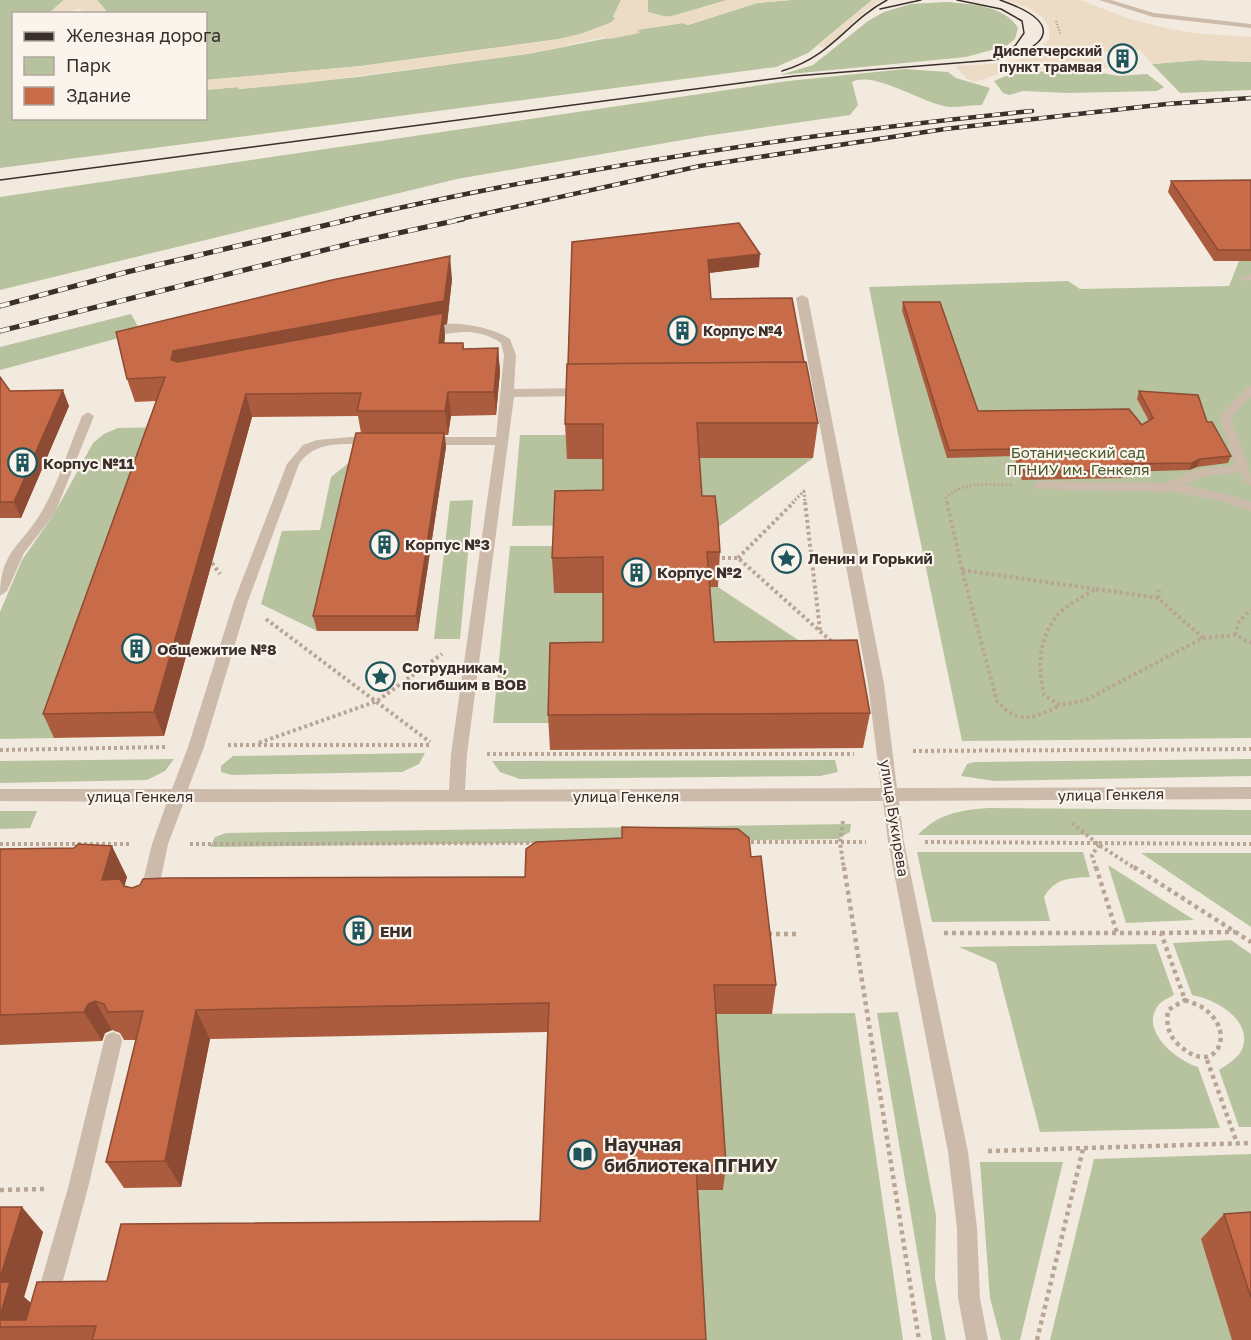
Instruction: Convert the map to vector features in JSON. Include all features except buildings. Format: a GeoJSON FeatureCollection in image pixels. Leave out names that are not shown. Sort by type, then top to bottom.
{"type":"FeatureCollection","features":[{"type":"Feature","properties":{"kind":"lane"},"geometry":{"type":"LineString","coordinates":[[1103,0],[1153,15],[1251,26]]}},
{"type":"Feature","properties":{"kind":"lane","name":"улица Букирева"},"geometry":{"type":"LineString","coordinates":[[802,298],[814,390],[831,453],[876,684],[896,842],[958,1152],[967,1228],[969,1298],[977,1340]]}},
{"type":"Feature","properties":{"kind":"lane"},"geometry":{"type":"LineString","coordinates":[[413,335],[454,328],[472,329],[499,336],[509,347],[508,393],[478,629],[459,754],[457,797]]}},
{"type":"Feature","properties":{"kind":"lane"},"geometry":{"type":"LineString","coordinates":[[1251,390],[1225,416],[1230,439],[1242,468],[1251,481]]}},
{"type":"Feature","properties":{"kind":"lane"},"geometry":{"type":"LineString","coordinates":[[508,393],[600,392]]}},
{"type":"Feature","properties":{"kind":"lane"},"geometry":{"type":"LineString","coordinates":[[0,591],[18,551],[48,513],[88,416]]}},
{"type":"Feature","properties":{"kind":"lane"},"geometry":{"type":"LineString","coordinates":[[146,909],[160,844],[196,747],[241,601],[297,456],[310,445],[318,442],[387,441]]}},
{"type":"Feature","properties":{"kind":"lane"},"geometry":{"type":"LineString","coordinates":[[410,441],[501,441]]}},
{"type":"Feature","properties":{"kind":"lane"},"geometry":{"type":"LineString","coordinates":[[1170,487],[1202,472],[1242,468]]}},
{"type":"Feature","properties":{"kind":"lane"},"geometry":{"type":"LineString","coordinates":[[1039,485],[1170,487],[1227,497],[1251,507]]}},
{"type":"Feature","properties":{"kind":"lane","name":"улица Генкеля"},"geometry":{"type":"LineString","coordinates":[[0,795],[457,797],[1251,793]]}},
{"type":"Feature","properties":{"kind":"lane"},"geometry":{"type":"LineString","coordinates":[[42,1318],[78,1188],[113,1041]]}},
{"type":"Feature","properties":{"kind":"path"},"geometry":{"type":"LineString","coordinates":[[1056,21],[1061,35]]}},
{"type":"Feature","properties":{"kind":"path"},"geometry":{"type":"LineString","coordinates":[[738,558],[804,491],[831,453]]}},
{"type":"Feature","properties":{"kind":"path"},"geometry":{"type":"LineString","coordinates":[[1039,485],[962,486],[951,491],[946,498],[962,570],[998,701],[1005,713],[1024,718],[1046,714],[1060,705],[1086,700],[1203,638],[1235,635],[1251,643]]}},
{"type":"Feature","properties":{"kind":"path"},"geometry":{"type":"LineString","coordinates":[[804,491],[820,631]]}},
{"type":"Feature","properties":{"kind":"path"},"geometry":{"type":"LineString","coordinates":[[716,558],[738,558],[836,646]]}},
{"type":"Feature","properties":{"kind":"path"},"geometry":{"type":"LineString","coordinates":[[0,750],[255,744],[433,745],[241,601],[212,563]]}},
{"type":"Feature","properties":{"kind":"path"},"geometry":{"type":"LineString","coordinates":[[962,570],[1158,598],[1203,638]]}},
{"type":"Feature","properties":{"kind":"path"},"geometry":{"type":"LineString","coordinates":[[1060,705],[1044,695],[1041,682],[1041,652],[1047,629],[1063,610],[1096,590]]}},
{"type":"Feature","properties":{"kind":"path"},"geometry":{"type":"LineString","coordinates":[[1158,598],[1159,590]]}},
{"type":"Feature","properties":{"kind":"path"},"geometry":{"type":"LineString","coordinates":[[1235,635],[1239,621],[1251,610]]}},
{"type":"Feature","properties":{"kind":"path"},"geometry":{"type":"LineString","coordinates":[[255,744],[377,701],[478,629]]}},
{"type":"Feature","properties":{"kind":"path"},"geometry":{"type":"LineString","coordinates":[[459,754],[849,754],[884,751],[1251,749]]}},
{"type":"Feature","properties":{"kind":"path"},"geometry":{"type":"LineString","coordinates":[[1036,795],[1099,844],[1251,942]]}},
{"type":"Feature","properties":{"kind":"path"},"geometry":{"type":"LineString","coordinates":[[733,842],[1251,844]]}},
{"type":"Feature","properties":{"kind":"path"},"geometry":{"type":"LineString","coordinates":[[840,842],[919,1340]]}},
{"type":"Feature","properties":{"kind":"path"},"geometry":{"type":"LineString","coordinates":[[0,844],[542,843]]}},
{"type":"Feature","properties":{"kind":"path"},"geometry":{"type":"LineString","coordinates":[[1099,844],[1092,855],[1117,933]]}},
{"type":"Feature","properties":{"kind":"path"},"geometry":{"type":"LineString","coordinates":[[915,933],[1236,932]]}},
{"type":"Feature","properties":{"kind":"path"},"geometry":{"type":"LineString","coordinates":[[1161,933],[1185,1000]]}},
{"type":"Feature","properties":{"kind":"path"},"geometry":{"type":"LineString","coordinates":[[768,934],[796,934]]}},
{"type":"Feature","properties":{"kind":"path"},"geometry":{"type":"LineString","coordinates":[[1212,1008],[1185,1000],[1177,1002],[1168,1010],[1165,1021],[1169,1034],[1178,1046],[1192,1055],[1207,1060],[1221,1056]]}},
{"type":"Feature","properties":{"kind":"path"},"geometry":{"type":"LineString","coordinates":[[1207,1060],[1237,1143]]}},
{"type":"Feature","properties":{"kind":"path"},"geometry":{"type":"LineString","coordinates":[[958,1152],[1251,1143]]}},
{"type":"Feature","properties":{"kind":"path"},"geometry":{"type":"LineString","coordinates":[[1037,1340],[1083,1149]]}},
{"type":"Feature","properties":{"kind":"path"},"geometry":{"type":"LineString","coordinates":[[0,1190],[78,1188]]}},
{"type":"Feature","properties":{"kind":"green space"},"geometry":{"type":"Polygon","coordinates":[[[0,0],[64,0],[50,12],[12,12],[12,120],[207,120],[207,90],[237,87],[239,89],[358,77],[527,54],[639,32],[636,30],[683,23],[688,25],[757,3],[791,0],[872,0],[808,53],[776,67],[0,168],[0,0]]]}},
{"type":"Feature","properties":{"kind":"green space"},"geometry":{"type":"Polygon","coordinates":[[[97,0],[621,0],[613,17],[616,18],[604,27],[559,39],[361,66],[207,80],[207,12],[107,12],[97,0]]]}},
{"type":"Feature","properties":{"kind":"green space"},"geometry":{"type":"Polygon","coordinates":[[[648,0],[727,0],[675,16],[662,17],[648,12],[648,0]]]}},
{"type":"Feature","properties":{"kind":"green space"},"geometry":{"type":"Polygon","coordinates":[[[946,2],[996,10],[1012,20],[1018,28],[1015,39],[1006,46],[966,57],[780,75],[813,65],[868,21],[884,12],[911,4],[946,2]]]}},
{"type":"Feature","properties":{"kind":"green space"},"geometry":{"type":"Polygon","coordinates":[[[1200,60],[1251,62],[1251,90],[1180,93],[1152,64],[1200,60]]]}},
{"type":"Feature","properties":{"kind":"green space"},"geometry":{"type":"Polygon","coordinates":[[[905,69],[948,72],[956,78],[990,88],[982,105],[950,107],[927,101],[886,84],[862,80],[852,82],[858,105],[850,115],[706,136],[457,179],[0,290],[0,197],[788,81],[905,69]]]}},
{"type":"Feature","properties":{"kind":"green space"},"geometry":{"type":"Polygon","coordinates":[[[1052,71],[1119,76],[1147,74],[1164,87],[1157,91],[1069,93],[1023,91],[1009,95],[1003,93],[994,81],[1013,73],[1052,71]]]}},
{"type":"Feature","properties":{"kind":"green space","name":"Ботанический сад ПГНИУ им. Генкеля"},"geometry":{"type":"Polygon","coordinates":[[[1239,261],[1251,261],[1251,738],[962,741],[869,287],[1068,281],[1080,289],[1229,286],[1239,261]]]}},
{"type":"Feature","properties":{"kind":"green space"},"geometry":{"type":"Polygon","coordinates":[[[131,314],[141,332],[0,370],[0,347],[131,314]]]}},
{"type":"Feature","properties":{"kind":"green space"},"geometry":{"type":"Polygon","coordinates":[[[163,427],[54,738],[0,739],[0,612],[22,560],[54,514],[93,443],[104,434],[118,428],[163,427]]]}},
{"type":"Feature","properties":{"kind":"green space"},"geometry":{"type":"Polygon","coordinates":[[[520,435],[567,435],[567,459],[604,459],[604,525],[512,526],[520,435]]]}},
{"type":"Feature","properties":{"kind":"green space"},"geometry":{"type":"Polygon","coordinates":[[[356,457],[317,631],[261,604],[282,531],[320,530],[331,477],[356,457]]]}},
{"type":"Feature","properties":{"kind":"green space"},"geometry":{"type":"Polygon","coordinates":[[[695,458],[813,458],[713,531],[700,531],[695,458]]]}},
{"type":"Feature","properties":{"kind":"green space"},"geometry":{"type":"Polygon","coordinates":[[[473,500],[460,639],[434,639],[450,501],[473,500]]]}},
{"type":"Feature","properties":{"kind":"green space"},"geometry":{"type":"Polygon","coordinates":[[[510,546],[556,546],[604,593],[604,677],[550,723],[493,723],[510,546]]]}},
{"type":"Feature","properties":{"kind":"green space"},"geometry":{"type":"Polygon","coordinates":[[[705,587],[718,587],[851,675],[712,677],[705,587]]]}},
{"type":"Feature","properties":{"kind":"green space"},"geometry":{"type":"Polygon","coordinates":[[[425,753],[419,764],[402,772],[232,775],[221,772],[221,766],[233,756],[425,753]]]}},
{"type":"Feature","properties":{"kind":"green space"},"geometry":{"type":"Polygon","coordinates":[[[174,759],[165,771],[147,780],[0,783],[0,761],[174,759]]]}},
{"type":"Feature","properties":{"kind":"green space"},"geometry":{"type":"Polygon","coordinates":[[[1251,759],[1251,776],[995,781],[961,776],[967,764],[975,762],[1251,759]]]}},
{"type":"Feature","properties":{"kind":"green space"},"geometry":{"type":"Polygon","coordinates":[[[835,760],[838,772],[820,776],[520,779],[500,772],[492,761],[835,760]]]}},
{"type":"Feature","properties":{"kind":"green space"},"geometry":{"type":"Polygon","coordinates":[[[988,808],[1251,810],[1251,835],[918,835],[933,822],[950,814],[988,808]]]}},
{"type":"Feature","properties":{"kind":"green space"},"geometry":{"type":"Polygon","coordinates":[[[0,811],[37,811],[30,828],[0,829],[0,811]]]}},
{"type":"Feature","properties":{"kind":"green space"},"geometry":{"type":"Polygon","coordinates":[[[851,824],[850,832],[838,839],[210,847],[215,837],[226,833],[851,824]]]}},
{"type":"Feature","properties":{"kind":"green space"},"geometry":{"type":"Polygon","coordinates":[[[917,852],[1083,852],[1090,877],[1064,880],[1048,891],[1044,897],[1050,921],[932,922],[917,852]]]}},
{"type":"Feature","properties":{"kind":"green space"},"geometry":{"type":"Polygon","coordinates":[[[1141,853],[1251,853],[1251,927],[1141,853]]]}},
{"type":"Feature","properties":{"kind":"green space"},"geometry":{"type":"Polygon","coordinates":[[[1108,865],[1194,920],[1126,923],[1108,865]]]}},
{"type":"Feature","properties":{"kind":"green space"},"geometry":{"type":"Polygon","coordinates":[[[1231,940],[1251,954],[1251,1127],[1239,1127],[1219,1070],[1241,1051],[1244,1037],[1242,1027],[1229,1012],[1220,1006],[1192,995],[1173,943],[1231,940]]]}},
{"type":"Feature","properties":{"kind":"green space"},"geometry":{"type":"Polygon","coordinates":[[[1156,944],[1174,995],[1156,1009],[1153,1018],[1154,1027],[1164,1045],[1181,1059],[1198,1067],[1220,1128],[1040,1132],[996,963],[959,947],[1156,944]]]}},
{"type":"Feature","properties":{"kind":"green space"},"geometry":{"type":"Polygon","coordinates":[[[898,1012],[936,1216],[935,1279],[946,1340],[932,1340],[877,1013],[898,1012]]]}},
{"type":"Feature","properties":{"kind":"green space"},"geometry":{"type":"Polygon","coordinates":[[[855,1013],[903,1340],[702,1340],[694,1190],[723,1190],[711,1014],[855,1013]]]}},
{"type":"Feature","properties":{"kind":"green space"},"geometry":{"type":"Polygon","coordinates":[[[1251,1154],[1251,1237],[1232,1340],[1050,1340],[1094,1159],[1251,1154]]]}},
{"type":"Feature","properties":{"kind":"green space"},"geometry":{"type":"Polygon","coordinates":[[[980,1162],[1063,1162],[1020,1340],[1001,1340],[990,1298],[980,1162]]]}},
{"type":"Feature","properties":{"kind":"shaded area"},"geometry":{"type":"Polygon","coordinates":[[[64,0],[97,0],[107,12],[87,12],[78,9],[68,12],[50,12],[64,0]]]}},
{"type":"Feature","properties":{"kind":"shaded area"},"geometry":{"type":"Polygon","coordinates":[[[621,0],[648,0],[648,12],[668,17],[727,0],[791,0],[757,3],[688,25],[682,23],[637,30],[640,33],[609,39],[605,37],[527,54],[306,83],[207,90],[207,80],[361,66],[559,39],[612,22],[616,18],[613,17],[621,0]]]}},
{"type":"Feature","properties":{"kind":"shaded area"},"geometry":{"type":"Polygon","coordinates":[[[872,0],[883,0],[867,10],[826,48],[818,46],[872,0]]]}},
{"type":"Feature","properties":{"kind":"shaded area"},"geometry":{"type":"Polygon","coordinates":[[[1005,0],[1080,0],[1124,17],[1161,27],[1193,33],[1251,37],[1251,62],[1200,60],[1152,64],[1140,50],[1096,52],[1108,68],[1013,70],[974,82],[967,79],[955,66],[1018,60],[1035,53],[1049,39],[1049,27],[1042,17],[1026,7],[1005,0]]]}},
{"type":"Feature","properties":{"kind":"tram line"},"geometry":{"type":"LineString","coordinates":[[782,71],[814,57],[860,18],[887,0]]}},
{"type":"Feature","properties":{"kind":"tram line"},"geometry":{"type":"LineString","coordinates":[[880,9],[921,0]]}},
{"type":"Feature","properties":{"kind":"tram line"},"geometry":{"type":"LineString","coordinates":[[957,0],[1001,9],[1022,21],[1024,33],[1015,46],[995,54]]}},
{"type":"Feature","properties":{"kind":"tram line"},"geometry":{"type":"LineString","coordinates":[[0,180],[795,76],[994,60],[1029,48],[1039,41],[1043,33],[1042,25],[1034,17],[1000,0]]}},
{"type":"Feature","properties":{"kind":"railway"},"geometry":{"type":"LineString","coordinates":[[456,220],[700,166],[945,129],[1167,104],[1251,98]]}},
{"type":"Feature","properties":{"kind":"railway"},"geometry":{"type":"LineString","coordinates":[[345,220],[516,184],[687,155],[859,130],[1032,111]]}},
{"type":"Feature","properties":{"kind":"railway"},"geometry":{"type":"LineString","coordinates":[[0,306],[127,272],[352,219]]}},
{"type":"Feature","properties":{"kind":"railway"},"geometry":{"type":"LineString","coordinates":[[0,331],[357,242],[463,219]]}},
{"type":"Feature","properties":{"kind":"place","name":"Диспетчерский пункт трамвая"},"geometry":{"type":"Point","coordinates":[1123,58]}},
{"type":"Feature","properties":{"kind":"place","name":"Корпус №4"},"geometry":{"type":"Point","coordinates":[682,330]}},
{"type":"Feature","properties":{"kind":"place","name":"Корпус №11"},"geometry":{"type":"Point","coordinates":[22,463]}},
{"type":"Feature","properties":{"kind":"place","name":"Корпус №3"},"geometry":{"type":"Point","coordinates":[384,544]}},
{"type":"Feature","properties":{"kind":"place","name":"Ленин и Горький"},"geometry":{"type":"Point","coordinates":[787,558]}},
{"type":"Feature","properties":{"kind":"place","name":"Корпус №2"},"geometry":{"type":"Point","coordinates":[636,572]}},
{"type":"Feature","properties":{"kind":"place","name":"Общежитие №8"},"geometry":{"type":"Point","coordinates":[136,649]}},
{"type":"Feature","properties":{"kind":"place","name":"Сотрудникам, погибшим в ВОВ"},"geometry":{"type":"Point","coordinates":[381,676]}},
{"type":"Feature","properties":{"kind":"place","name":"ЕНИ"},"geometry":{"type":"Point","coordinates":[359,931]}},
{"type":"Feature","properties":{"kind":"place","name":"Научная библиотека ПГНИУ"},"geometry":{"type":"Point","coordinates":[583,1154]}}]}
